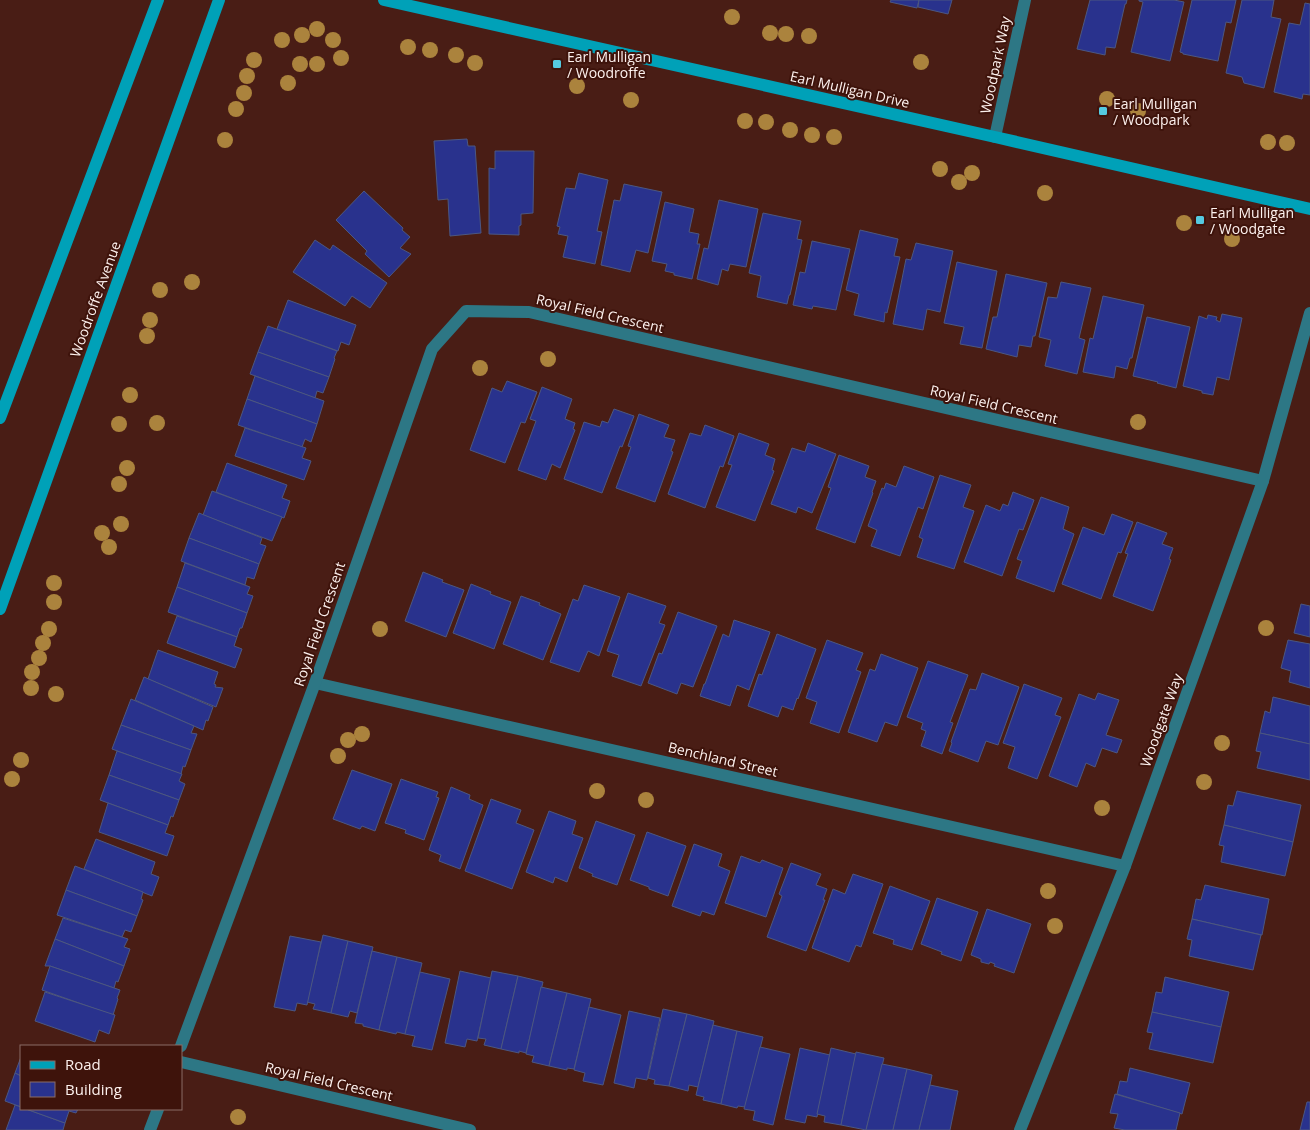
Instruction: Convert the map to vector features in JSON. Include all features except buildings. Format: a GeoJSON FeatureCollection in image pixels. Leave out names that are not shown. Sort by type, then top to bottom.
{"type":"FeatureCollection","features":[{"type":"Feature","properties":{"kind":"main road"},"geometry":{"type":"LineString","coordinates":[[0,418],[158,0]]}},
{"type":"Feature","properties":{"kind":"main road","name":"Woodroffe Avenue"},"geometry":{"type":"LineString","coordinates":[[0,609],[219,0]]}},
{"type":"Feature","properties":{"kind":"main road","name":"Earl Mulligan Drive"},"geometry":{"type":"LineString","coordinates":[[384,0],[995,136],[1310,209]]}},
{"type":"Feature","properties":{"kind":"street","name":"Woodpark Way"},"geometry":{"type":"LineString","coordinates":[[995,136],[1024,0]]}},
{"type":"Feature","properties":{"kind":"street","name":"Royal Field Crescent"},"geometry":{"type":"LineString","coordinates":[[181,1045],[314,683],[432,349],[466,311],[529,312],[1263,481]]}},
{"type":"Feature","properties":{"kind":"street","name":"Woodgate Way"},"geometry":{"type":"LineString","coordinates":[[1020,1130],[1125,866],[1263,481],[1310,313]]}},
{"type":"Feature","properties":{"kind":"street","name":"Benchland Street"},"geometry":{"type":"LineString","coordinates":[[314,683],[1125,866]]}},
{"type":"Feature","properties":{"kind":"street","name":"Royal Field Crescent"},"geometry":{"type":"LineString","coordinates":[[182,1062],[470,1130]]}},
{"type":"Feature","properties":{"kind":"street"},"geometry":{"type":"LineString","coordinates":[[150,1130],[158,1110]]}},
{"type":"Feature","properties":{"kind":"place","name":"Earl Mulligan / Woodroffe"},"geometry":{"type":"Point","coordinates":[557,64]}},
{"type":"Feature","properties":{"kind":"place","name":"Earl Mulligan / Woodpark"},"geometry":{"type":"Point","coordinates":[1103,111]}},
{"type":"Feature","properties":{"kind":"place","name":"Earl Mulligan / Woodgate"},"geometry":{"type":"Point","coordinates":[1200,220]}}]}
